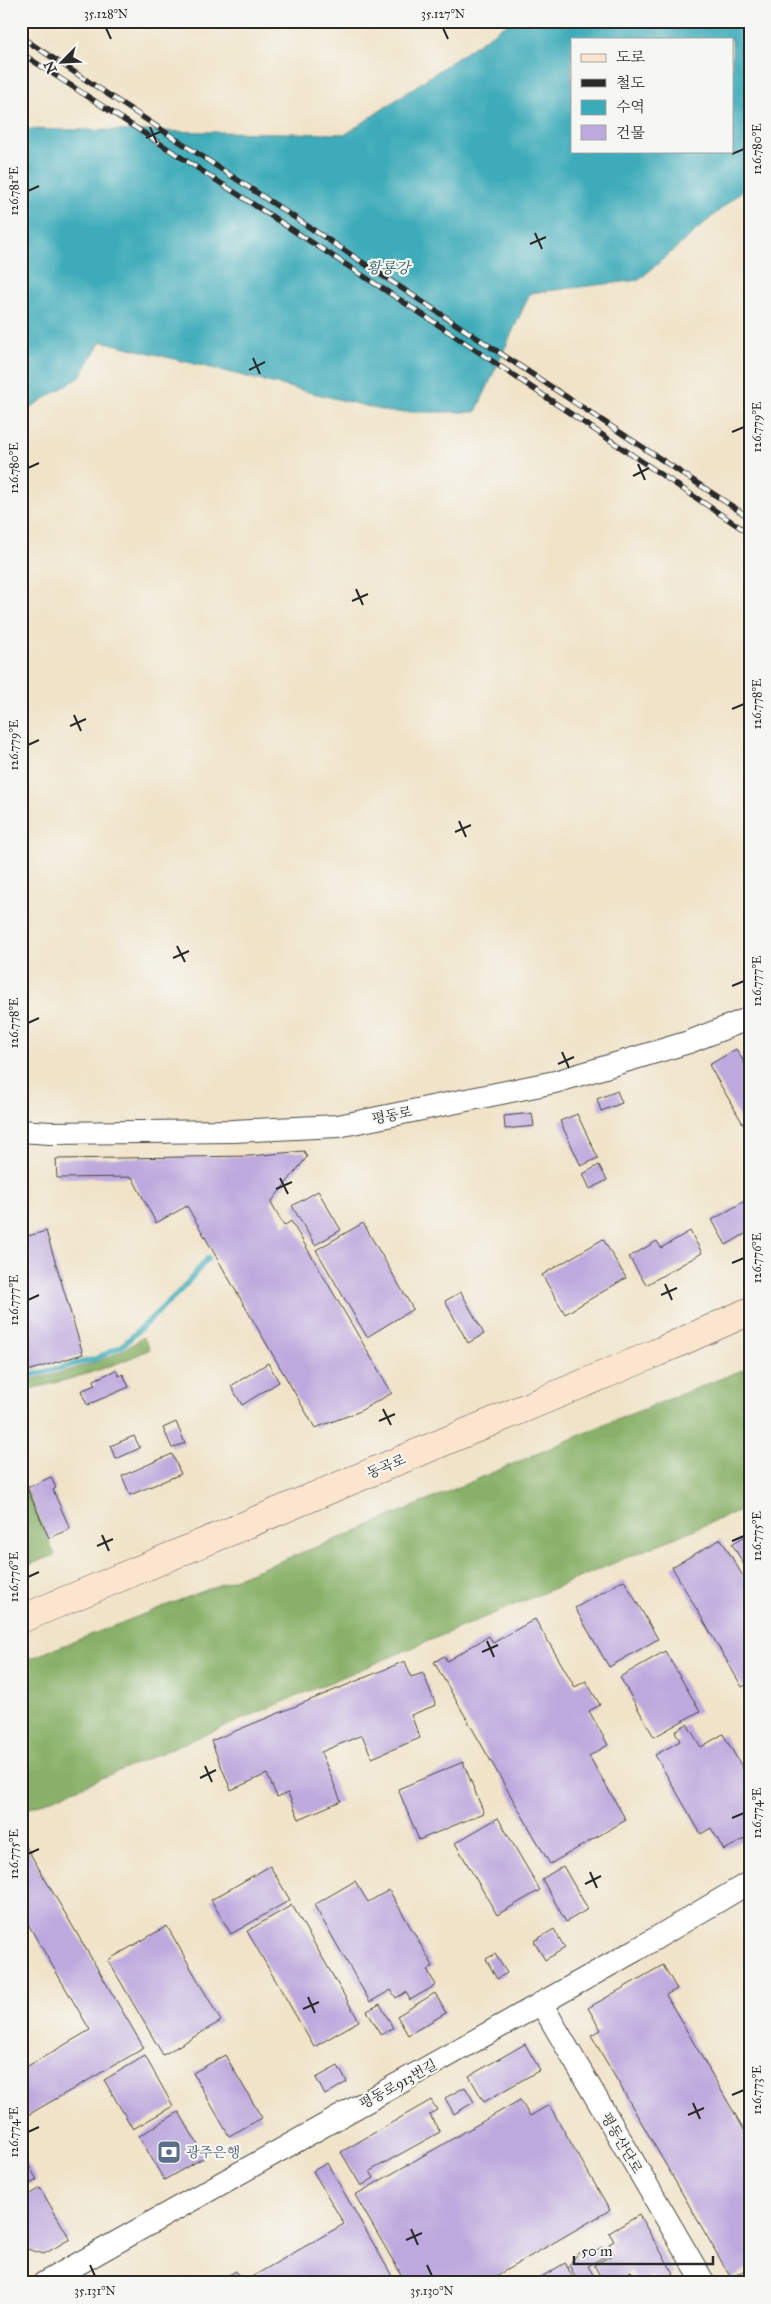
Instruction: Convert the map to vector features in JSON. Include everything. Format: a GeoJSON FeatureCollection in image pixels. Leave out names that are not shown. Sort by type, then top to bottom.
{"type":"FeatureCollection","features":[{"type":"Feature","properties":{"kind":"main road","name":"동곡로"},"geometry":{"type":"LineString","coordinates":[[21,1619],[647,1357],[750,1311]]}},
{"type":"Feature","properties":{"kind":"street","name":"평동로"},"geometry":{"type":"LineString","coordinates":[[21,1131],[50,1133],[233,1131],[338,1126],[555,1082],[689,1042],[750,1018]]}},
{"type":"Feature","properties":{"kind":"street","name":"평동로913번길"},"geometry":{"type":"LineString","coordinates":[[44,2283],[541,2003],[750,1882]]}},
{"type":"Feature","properties":{"kind":"street","name":"평동산단로"},"geometry":{"type":"LineString","coordinates":[[541,2003],[704,2283]]}},
{"type":"Feature","properties":{"kind":"green space"},"geometry":{"type":"Polygon","coordinates":[[[143,1337],[150,1349],[135,1356],[87,1374],[21,1391],[21,1382],[85,1366],[115,1354],[143,1337]]]}},
{"type":"Feature","properties":{"kind":"green space"},"geometry":{"type":"Polygon","coordinates":[[[750,1367],[750,1506],[21,1812],[21,1662],[342,1537],[611,1422],[750,1367]]]}},
{"type":"Feature","properties":{"kind":"green space"},"geometry":{"type":"Polygon","coordinates":[[[21,1477],[55,1555],[21,1568],[21,1477]]]}},
{"type":"Feature","properties":{"kind":"water","name":"황룡강"},"geometry":{"type":"Polygon","coordinates":[[[511,21],[750,21],[750,184],[639,280],[530,293],[476,412],[390,412],[101,341],[79,378],[21,413],[21,129],[346,134],[511,21]]]}},
{"type":"Feature","properties":{"kind":"building"},"geometry":{"type":"Polygon","coordinates":[[[736,1049],[750,1072],[750,1136],[709,1065],[736,1049]]]}},
{"type":"Feature","properties":{"kind":"building"},"geometry":{"type":"Polygon","coordinates":[[[617,1091],[622,1103],[601,1111],[597,1099],[617,1091]]]}},
{"type":"Feature","properties":{"kind":"building"},"geometry":{"type":"Polygon","coordinates":[[[532,1113],[534,1126],[505,1129],[504,1116],[532,1113]]]}},
{"type":"Feature","properties":{"kind":"building"},"geometry":{"type":"Polygon","coordinates":[[[577,1114],[598,1158],[581,1166],[560,1121],[577,1114]]]}},
{"type":"Feature","properties":{"kind":"building"},"geometry":{"type":"Polygon","coordinates":[[[304,1151],[307,1157],[271,1202],[284,1226],[291,1221],[392,1393],[358,1412],[315,1428],[187,1206],[156,1223],[132,1177],[57,1178],[56,1159],[250,1156],[304,1151]]]}},
{"type":"Feature","properties":{"kind":"building"},"geometry":{"type":"Polygon","coordinates":[[[599,1165],[607,1180],[590,1189],[583,1174],[599,1165]]]}},
{"type":"Feature","properties":{"kind":"building"},"geometry":{"type":"Polygon","coordinates":[[[318,1191],[341,1230],[315,1245],[292,1206],[318,1191]]]}},
{"type":"Feature","properties":{"kind":"building"},"geometry":{"type":"Polygon","coordinates":[[[750,1198],[750,1231],[726,1245],[712,1220],[750,1198]]]}},
{"type":"Feature","properties":{"kind":"building"},"geometry":{"type":"Polygon","coordinates":[[[363,1223],[413,1309],[367,1337],[316,1250],[363,1223]]]}},
{"type":"Feature","properties":{"kind":"building"},"geometry":{"type":"Polygon","coordinates":[[[46,1231],[83,1354],[21,1373],[21,1238],[46,1231]]]}},
{"type":"Feature","properties":{"kind":"building"},"geometry":{"type":"Polygon","coordinates":[[[690,1231],[702,1253],[646,1285],[629,1257],[657,1241],[661,1248],[690,1231]]]}},
{"type":"Feature","properties":{"kind":"building"},"geometry":{"type":"Polygon","coordinates":[[[603,1239],[626,1278],[565,1314],[542,1275],[603,1239]]]}},
{"type":"Feature","properties":{"kind":"building"},"geometry":{"type":"Polygon","coordinates":[[[461,1292],[484,1334],[468,1343],[445,1301],[461,1292]]]}},
{"type":"Feature","properties":{"kind":"building"},"geometry":{"type":"Polygon","coordinates":[[[268,1363],[279,1382],[242,1405],[231,1386],[268,1363]]]}},
{"type":"Feature","properties":{"kind":"building"},"geometry":{"type":"Polygon","coordinates":[[[116,1370],[119,1376],[123,1374],[129,1387],[87,1405],[81,1391],[95,1385],[94,1380],[116,1370]]]}},
{"type":"Feature","properties":{"kind":"building"},"geometry":{"type":"Polygon","coordinates":[[[176,1422],[185,1443],[172,1448],[163,1428],[176,1422]]]}},
{"type":"Feature","properties":{"kind":"building"},"geometry":{"type":"Polygon","coordinates":[[[134,1436],[140,1448],[116,1459],[110,1446],[134,1436]]]}},
{"type":"Feature","properties":{"kind":"building"},"geometry":{"type":"Polygon","coordinates":[[[172,1454],[181,1474],[130,1495],[122,1476],[172,1454]]]}},
{"type":"Feature","properties":{"kind":"building"},"geometry":{"type":"Polygon","coordinates":[[[51,1477],[56,1488],[53,1490],[70,1529],[49,1538],[27,1488],[51,1477]]]}},
{"type":"Feature","properties":{"kind":"building"},"geometry":{"type":"Polygon","coordinates":[[[750,1533],[750,1575],[732,1544],[750,1533]]]}},
{"type":"Feature","properties":{"kind":"building"},"geometry":{"type":"Polygon","coordinates":[[[721,1539],[750,1588],[750,1683],[742,1687],[672,1567],[721,1539]]]}},
{"type":"Feature","properties":{"kind":"building"},"geometry":{"type":"Polygon","coordinates":[[[624,1580],[658,1639],[609,1667],[575,1608],[624,1580]]]}},
{"type":"Feature","properties":{"kind":"building"},"geometry":{"type":"Polygon","coordinates":[[[535,1619],[575,1687],[586,1681],[600,1705],[589,1711],[608,1745],[589,1756],[626,1820],[550,1864],[434,1662],[444,1656],[447,1661],[489,1636],[493,1643],[535,1619]]]}},
{"type":"Feature","properties":{"kind":"building"},"geometry":{"type":"Polygon","coordinates":[[[665,1651],[700,1711],[654,1737],[620,1677],[665,1651]]]}},
{"type":"Feature","properties":{"kind":"building"},"geometry":{"type":"Polygon","coordinates":[[[405,1661],[411,1677],[423,1673],[436,1705],[411,1715],[420,1738],[372,1758],[362,1735],[321,1752],[341,1801],[299,1819],[288,1793],[277,1797],[267,1774],[231,1790],[211,1741],[405,1661]]]}},
{"type":"Feature","properties":{"kind":"building"},"geometry":{"type":"Polygon","coordinates":[[[687,1724],[701,1747],[723,1734],[750,1781],[750,1836],[724,1850],[711,1828],[701,1834],[655,1755],[680,1741],[675,1731],[687,1724]]]}},
{"type":"Feature","properties":{"kind":"building"},"geometry":{"type":"Polygon","coordinates":[[[463,1762],[484,1813],[419,1840],[398,1789],[463,1762]]]}},
{"type":"Feature","properties":{"kind":"building"},"geometry":{"type":"Polygon","coordinates":[[[498,1818],[540,1890],[497,1915],[455,1843],[498,1818]]]}},
{"type":"Feature","properties":{"kind":"building"},"geometry":{"type":"Polygon","coordinates":[[[21,1838],[144,2048],[21,2119],[21,2070],[90,2030],[25,1919],[21,1921],[21,1838]]]}},
{"type":"Feature","properties":{"kind":"building"},"geometry":{"type":"Polygon","coordinates":[[[270,1866],[290,1900],[231,1934],[211,1900],[270,1866]]]}},
{"type":"Feature","properties":{"kind":"building"},"geometry":{"type":"Polygon","coordinates":[[[563,1866],[588,1909],[566,1922],[542,1879],[563,1866]]]}},
{"type":"Feature","properties":{"kind":"building"},"geometry":{"type":"Polygon","coordinates":[[[355,1881],[368,1902],[389,1890],[433,1966],[427,1970],[436,1985],[410,2000],[406,1992],[396,1998],[391,1990],[370,2002],[314,1905],[355,1881]]]}},
{"type":"Feature","properties":{"kind":"building"},"geometry":{"type":"Polygon","coordinates":[[[292,1905],[359,2021],[314,2047],[247,1931],[292,1905]]]}},
{"type":"Feature","properties":{"kind":"building"},"geometry":{"type":"Polygon","coordinates":[[[167,1926],[221,2021],[163,2055],[108,1960],[167,1926]]]}},
{"type":"Feature","properties":{"kind":"building"},"geometry":{"type":"Polygon","coordinates":[[[554,1929],[565,1948],[545,1960],[534,1941],[554,1929]]]}},
{"type":"Feature","properties":{"kind":"building"},"geometry":{"type":"Polygon","coordinates":[[[495,1954],[507,1973],[497,1979],[486,1959],[495,1954]]]}},
{"type":"Feature","properties":{"kind":"building"},"geometry":{"type":"Polygon","coordinates":[[[663,1965],[677,1989],[666,1995],[750,2140],[750,2267],[731,2278],[591,2035],[601,2030],[588,2008],[663,1965]]]}},
{"type":"Feature","properties":{"kind":"building"},"geometry":{"type":"Polygon","coordinates":[[[435,1993],[446,2013],[408,2035],[397,2016],[435,1993]]]}},
{"type":"Feature","properties":{"kind":"building"},"geometry":{"type":"Polygon","coordinates":[[[380,2004],[393,2028],[381,2035],[367,2011],[380,2004]]]}},
{"type":"Feature","properties":{"kind":"building"},"geometry":{"type":"Polygon","coordinates":[[[525,2044],[540,2070],[484,2102],[469,2076],[525,2044]]]}},
{"type":"Feature","properties":{"kind":"building"},"geometry":{"type":"Polygon","coordinates":[[[225,2055],[262,2118],[229,2136],[193,2073],[225,2055]]]}},
{"type":"Feature","properties":{"kind":"building"},"geometry":{"type":"Polygon","coordinates":[[[145,2056],[173,2106],[133,2129],[104,2080],[145,2056]]]}},
{"type":"Feature","properties":{"kind":"building"},"geometry":{"type":"Polygon","coordinates":[[[338,2066],[347,2082],[325,2095],[316,2078],[338,2066]]]}},
{"type":"Feature","properties":{"kind":"building"},"geometry":{"type":"Polygon","coordinates":[[[465,2087],[474,2102],[454,2114],[445,2098],[465,2087]]]}},
{"type":"Feature","properties":{"kind":"building"},"geometry":{"type":"Polygon","coordinates":[[[431,2100],[437,2110],[429,2114],[440,2132],[370,2171],[374,2178],[361,2186],[341,2152],[431,2100]]]}},
{"type":"Feature","properties":{"kind":"building"},"geometry":{"type":"Polygon","coordinates":[[[520,2100],[530,2116],[549,2105],[610,2210],[484,2283],[406,2283],[355,2195],[520,2100]]]}},
{"type":"Feature","properties":{"kind":"building"},"geometry":{"type":"Polygon","coordinates":[[[179,2112],[205,2157],[164,2180],[139,2136],[179,2112]]]}},
{"type":"Feature","properties":{"kind":"building"},"geometry":{"type":"Polygon","coordinates":[[[21,2152],[37,2180],[21,2189],[21,2152]]]}},
{"type":"Feature","properties":{"kind":"building"},"geometry":{"type":"Polygon","coordinates":[[[327,2163],[396,2283],[215,2283],[236,2271],[243,2282],[344,2224],[313,2171],[327,2163]]]}},
{"type":"Feature","properties":{"kind":"building"},"geometry":{"type":"Polygon","coordinates":[[[40,2188],[70,2239],[44,2254],[24,2248],[21,2244],[21,2199],[40,2188]]]}},
{"type":"Feature","properties":{"kind":"building"},"geometry":{"type":"Polygon","coordinates":[[[639,2215],[674,2274],[659,2283],[652,2275],[638,2283],[631,2271],[610,2283],[604,2283],[594,2265],[614,2254],[609,2244],[614,2241],[609,2233],[639,2215]]]}},
{"type":"Feature","properties":{"kind":"building"},"geometry":{"type":"Polygon","coordinates":[[[602,2247],[607,2255],[588,2266],[598,2283],[579,2283],[569,2265],[580,2251],[583,2257],[602,2247]]]}},
{"type":"Feature","properties":{"kind":"building"},"geometry":{"type":"Polygon","coordinates":[[[565,2263],[576,2283],[531,2283],[565,2263]]]}},
{"type":"Feature","properties":{"kind":"waterway"},"geometry":{"type":"LineString","coordinates":[[21,1378],[95,1359],[122,1346],[183,1288],[208,1258]]}},
{"type":"Feature","properties":{"kind":"railway"},"geometry":{"type":"LineString","coordinates":[[21,37],[750,518]]}},
{"type":"Feature","properties":{"kind":"railway"},"geometry":{"type":"LineString","coordinates":[[21,53],[437,324],[750,534]]}},
{"type":"Feature","properties":{"kind":"place","name":"광주은행"},"geometry":{"type":"Point","coordinates":[169,2152]}}]}
